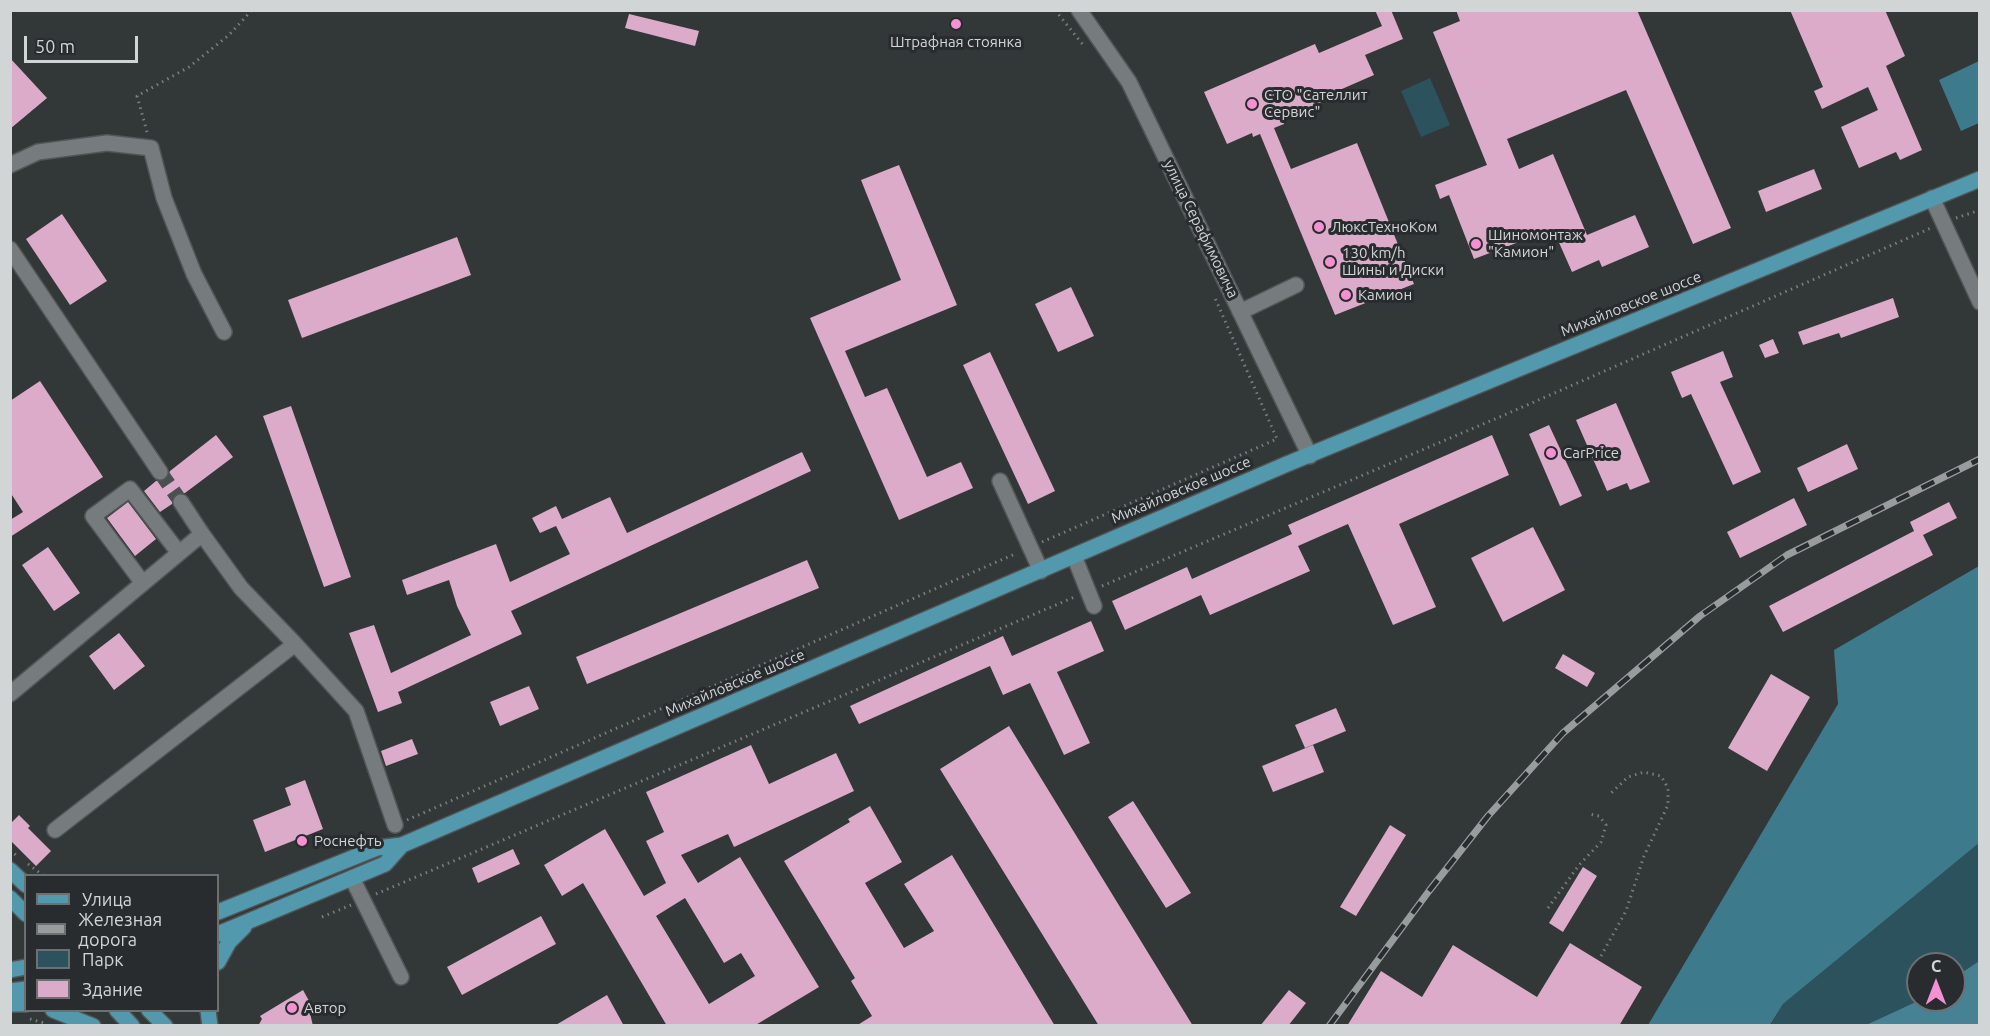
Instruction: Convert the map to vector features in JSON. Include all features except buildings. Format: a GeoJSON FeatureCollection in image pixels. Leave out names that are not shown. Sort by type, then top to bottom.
{"type":"FeatureCollection","features":[{"type":"Feature","properties":{"kind":"main road","name":"Михайловское шоссе"},"geometry":{"type":"LineString","coordinates":[[219,912],[377,848],[402,845],[1310,456],[1980,179]]}},
{"type":"Feature","properties":{"kind":"main road","name":"Михайловское шоссе"},"geometry":{"type":"LineString","coordinates":[[219,934],[385,864],[402,845]]}},
{"type":"Feature","properties":{"kind":"main road"},"geometry":{"type":"LineString","coordinates":[[10,870],[24,877]]}},
{"type":"Feature","properties":{"kind":"main road"},"geometry":{"type":"LineString","coordinates":[[10,870],[24,883]]}},
{"type":"Feature","properties":{"kind":"main road"},"geometry":{"type":"LineString","coordinates":[[10,898],[24,912]]}},
{"type":"Feature","properties":{"kind":"main road"},"geometry":{"type":"LineString","coordinates":[[219,960],[229,942],[249,921]]}},
{"type":"Feature","properties":{"kind":"main road"},"geometry":{"type":"LineString","coordinates":[[10,1004],[24,1010]]}},
{"type":"Feature","properties":{"kind":"main road"},"geometry":{"type":"LineString","coordinates":[[56,1012],[93,1026]]}},
{"type":"Feature","properties":{"kind":"main road"},"geometry":{"type":"LineString","coordinates":[[118,1012],[132,1026]]}},
{"type":"Feature","properties":{"kind":"main road"},"geometry":{"type":"LineString","coordinates":[[150,1012],[165,1026]]}},
{"type":"Feature","properties":{"kind":"street","name":"улица Серафимовича"},"geometry":{"type":"LineString","coordinates":[[1079,10],[1129,82],[1310,456]]}},
{"type":"Feature","properties":{"kind":"street"},"geometry":{"type":"LineString","coordinates":[[10,165],[38,152],[107,143],[151,148],[164,198],[194,274],[224,332]]}},
{"type":"Feature","properties":{"kind":"street"},"geometry":{"type":"LineString","coordinates":[[1932,198],[1980,302]]}},
{"type":"Feature","properties":{"kind":"street"},"geometry":{"type":"LineString","coordinates":[[10,249],[160,472]]}},
{"type":"Feature","properties":{"kind":"street"},"geometry":{"type":"LineString","coordinates":[[1240,312],[1296,285]]}},
{"type":"Feature","properties":{"kind":"street"},"geometry":{"type":"LineString","coordinates":[[1000,481],[1041,571]]}},
{"type":"Feature","properties":{"kind":"street"},"geometry":{"type":"LineString","coordinates":[[142,582],[93,516],[130,489],[179,553]]}},
{"type":"Feature","properties":{"kind":"street"},"geometry":{"type":"LineString","coordinates":[[181,502],[241,588],[356,711],[394,825]]}},
{"type":"Feature","properties":{"kind":"street"},"geometry":{"type":"LineString","coordinates":[[10,694],[202,534]]}},
{"type":"Feature","properties":{"kind":"street"},"geometry":{"type":"LineString","coordinates":[[1074,556],[1094,606]]}},
{"type":"Feature","properties":{"kind":"street"},"geometry":{"type":"LineString","coordinates":[[55,830],[295,644]]}},
{"type":"Feature","properties":{"kind":"street"},"geometry":{"type":"LineString","coordinates":[[352,878],[402,977]]}},
{"type":"Feature","properties":{"kind":"path"},"geometry":{"type":"LineString","coordinates":[[151,148],[137,96],[189,67],[229,35],[252,10]]}},
{"type":"Feature","properties":{"kind":"path"},"geometry":{"type":"LineString","coordinates":[[1055,10],[1090,52]]}},
{"type":"Feature","properties":{"kind":"path"},"geometry":{"type":"LineString","coordinates":[[322,918],[1524,406],[1943,223],[1980,210]]}},
{"type":"Feature","properties":{"kind":"path"},"geometry":{"type":"LineString","coordinates":[[394,825],[1277,439],[1215,297]]}},
{"type":"Feature","properties":{"kind":"path"},"geometry":{"type":"LineString","coordinates":[[1601,956],[1626,911],[1644,856],[1668,805],[1668,788],[1661,776],[1644,772],[1628,777],[1609,795]]}},
{"type":"Feature","properties":{"kind":"path"},"geometry":{"type":"LineString","coordinates":[[1548,908],[1579,865],[1601,842],[1606,825],[1599,816],[1589,814]]}},
{"type":"Feature","properties":{"kind":"path"},"geometry":{"type":"LineString","coordinates":[[10,850],[14,853]]}},
{"type":"Feature","properties":{"kind":"path"},"geometry":{"type":"LineString","coordinates":[[29,1012],[53,1025]]}},
{"type":"Feature","properties":{"kind":"green space"},"geometry":{"type":"Polygon","coordinates":[[[1430,78],[1450,125],[1421,137],[1401,91],[1430,78]]]}},
{"type":"Feature","properties":{"kind":"green space"},"geometry":{"type":"Polygon","coordinates":[[[1979,843],[1979,961],[1966,970],[1966,952],[1906,952],[1906,1006],[1866,1025],[1770,1026],[1783,1004],[1979,843]]]}},
{"type":"Feature","properties":{"kind":"shaded area"},"geometry":{"type":"Polygon","coordinates":[[[1979,61],[1979,123],[1961,131],[1939,80],[1979,61]]]}},
{"type":"Feature","properties":{"kind":"shaded area"},"geometry":{"type":"Polygon","coordinates":[[[1979,566],[1979,843],[1783,1004],[1770,1025],[1648,1025],[1838,704],[1834,650],[1979,566]]]}},
{"type":"Feature","properties":{"kind":"shaded area"},"geometry":{"type":"Polygon","coordinates":[[[1979,961],[1979,1025],[1866,1025],[1906,1006],[1906,1012],[1966,1012],[1966,970],[1979,961]]]}},
{"type":"Feature","properties":{"kind":"tunnel"},"geometry":{"type":"LineString","coordinates":[[160,472],[181,502]]}},
{"type":"Feature","properties":{"kind":"railway"},"geometry":{"type":"LineString","coordinates":[[1329,1026],[1488,816],[1563,733],[1700,616],[1787,555],[1980,459]]}},
{"type":"Feature","properties":{"kind":"place","name":"Штрафная стоянка"},"geometry":{"type":"Point","coordinates":[956,24]}},
{"type":"Feature","properties":{"kind":"place","name":"СТО \"Сателлит Сервис\""},"geometry":{"type":"Point","coordinates":[1252,104]}},
{"type":"Feature","properties":{"kind":"place","name":"ЛюксТехноКом"},"geometry":{"type":"Point","coordinates":[1319,227]}},
{"type":"Feature","properties":{"kind":"place","name":"Шиномонтаж \"Камион\""},"geometry":{"type":"Point","coordinates":[1476,244]}},
{"type":"Feature","properties":{"kind":"place","name":"130 km/h Шины и Диски"},"geometry":{"type":"Point","coordinates":[1330,262]}},
{"type":"Feature","properties":{"kind":"place","name":"Камион"},"geometry":{"type":"Point","coordinates":[1346,295]}},
{"type":"Feature","properties":{"kind":"place","name":"CarPrice"},"geometry":{"type":"Point","coordinates":[1551,453]}},
{"type":"Feature","properties":{"kind":"place","name":"Роснефть"},"geometry":{"type":"Point","coordinates":[302,841]}},
{"type":"Feature","properties":{"kind":"place","name":"Автор"},"geometry":{"type":"Point","coordinates":[292,1008]}}]}
